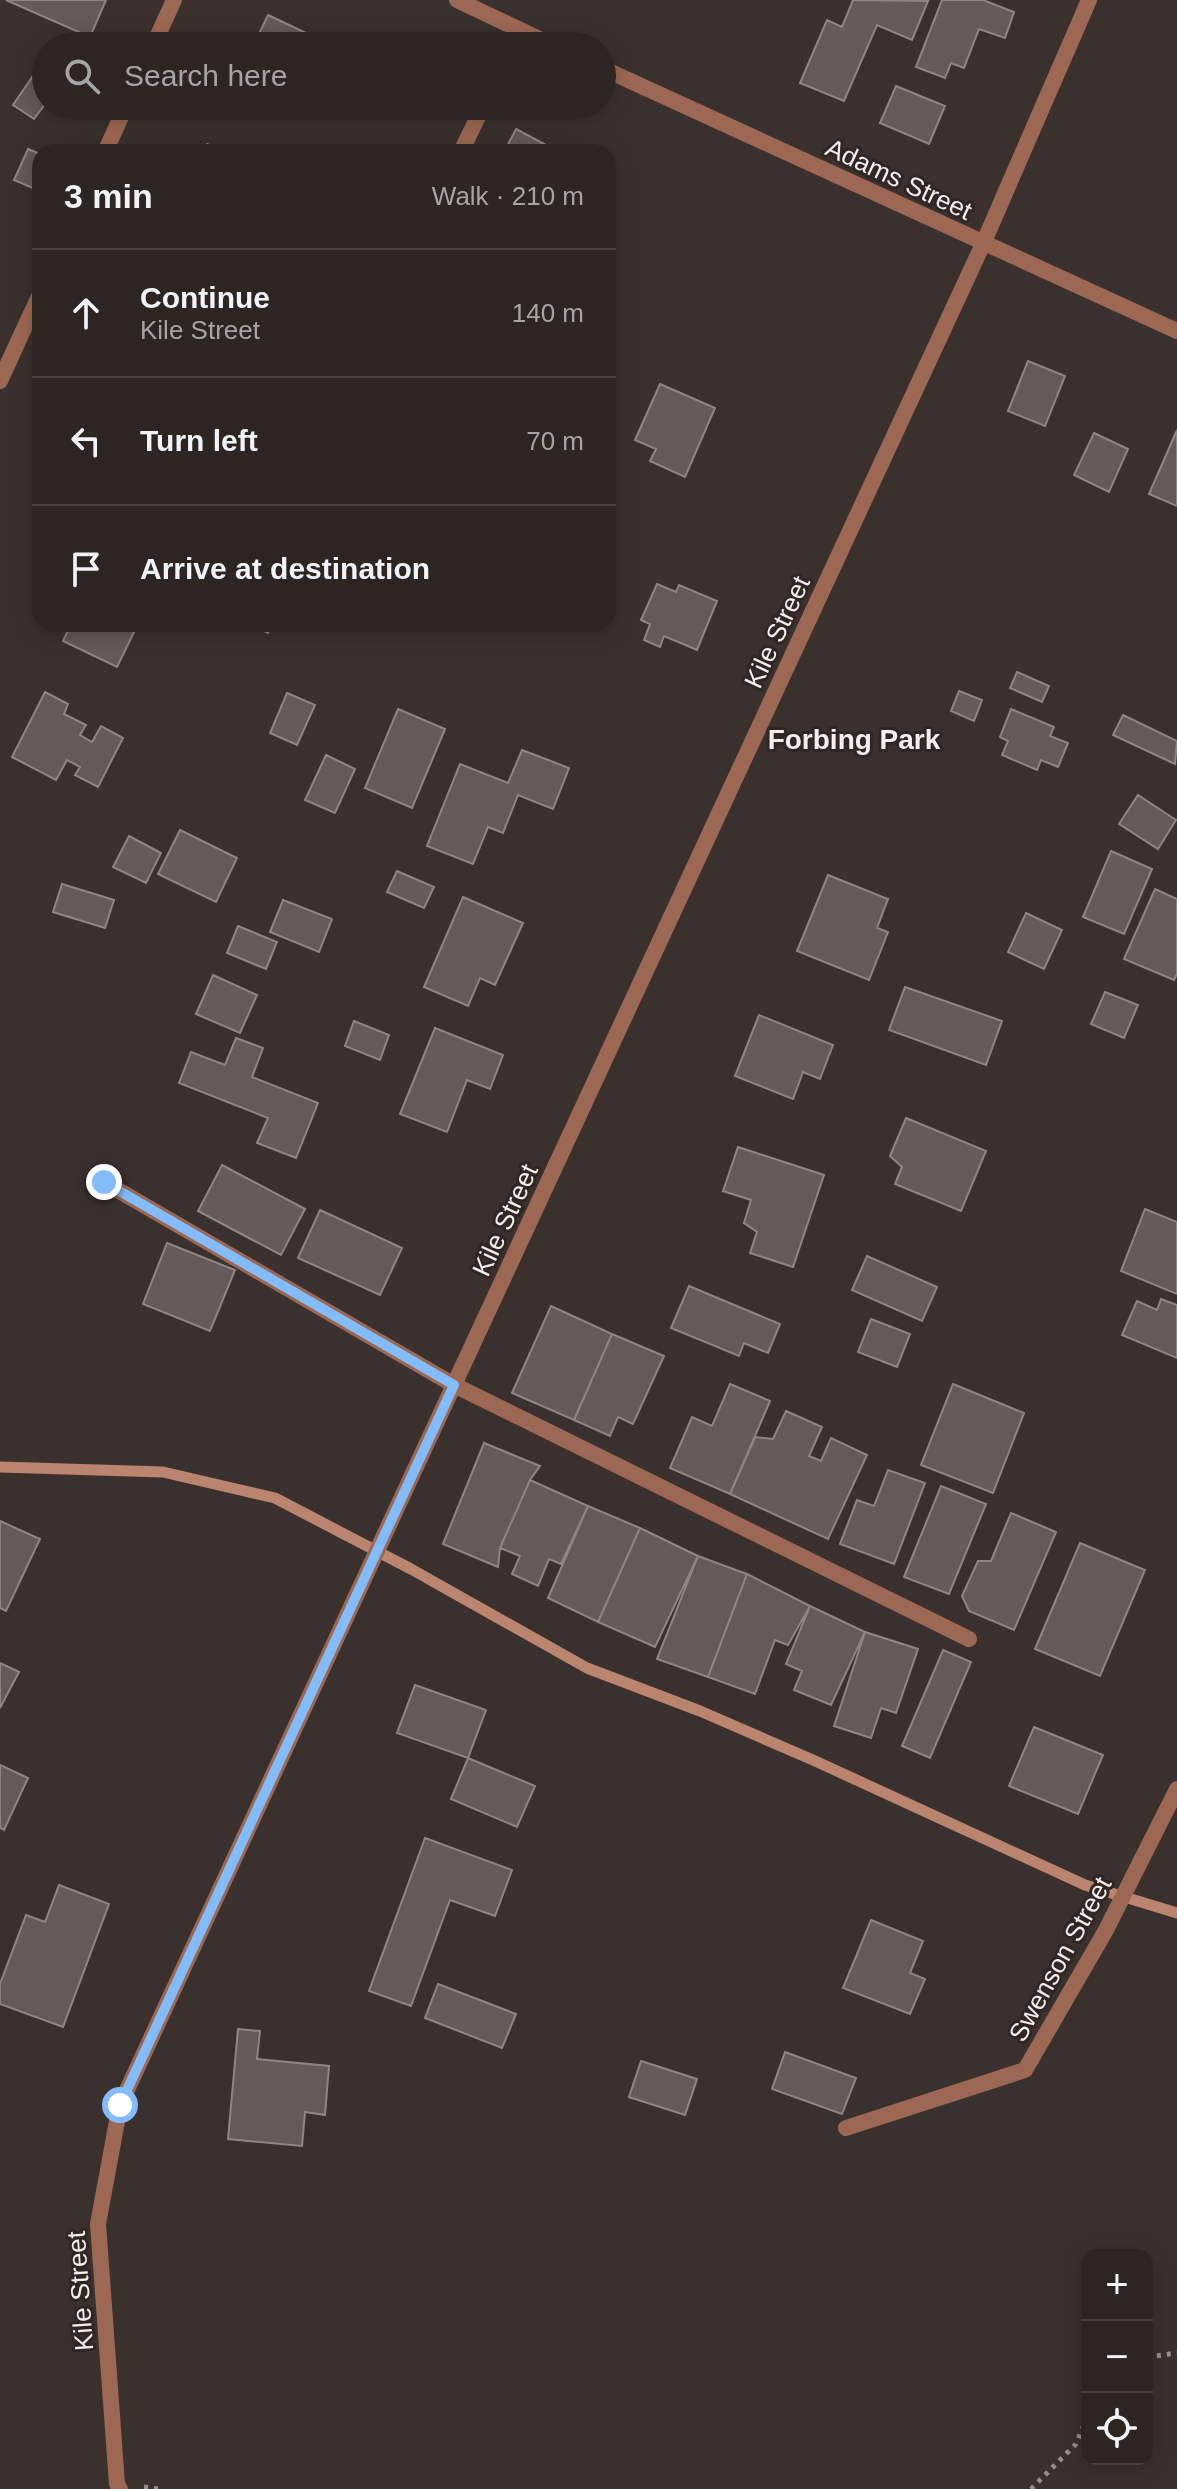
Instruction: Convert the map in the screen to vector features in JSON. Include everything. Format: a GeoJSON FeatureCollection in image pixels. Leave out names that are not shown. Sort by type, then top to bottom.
{"type":"FeatureCollection","features":[{"type":"Feature","properties":{"kind":"street"},"geometry":{"type":"LineString","coordinates":[[159,32],[174,0]]}},
{"type":"Feature","properties":{"kind":"street"},"geometry":{"type":"LineString","coordinates":[[457,0],[523,32]]}},
{"type":"Feature","properties":{"kind":"street","name":"Kile Street"},"geometry":{"type":"LineString","coordinates":[[120,2489],[117,2484],[98,2224],[120,2105],[983,244],[1089,0]]}},
{"type":"Feature","properties":{"kind":"street","name":"Adams Street"},"geometry":{"type":"LineString","coordinates":[[616,74],[1177,331]]}},
{"type":"Feature","properties":{"kind":"street"},"geometry":{"type":"LineString","coordinates":[[109,144],[120,120]]}},
{"type":"Feature","properties":{"kind":"street"},"geometry":{"type":"LineString","coordinates":[[465,144],[476,120]]}},
{"type":"Feature","properties":{"kind":"street"},"geometry":{"type":"LineString","coordinates":[[0,381],[32,311]]}},
{"type":"Feature","properties":{"kind":"street"},"geometry":{"type":"LineString","coordinates":[[104,1182],[454,1385],[969,1639]]}},
{"type":"Feature","properties":{"kind":"street","name":"Swenson Street"},"geometry":{"type":"LineString","coordinates":[[846,2128],[1025,2070],[1106,1930],[1177,1789]]}},
{"type":"Feature","properties":{"kind":"path"},"geometry":{"type":"LineString","coordinates":[[1153,2356],[1177,2353]]}},
{"type":"Feature","properties":{"kind":"path"},"geometry":{"type":"LineString","coordinates":[[1031,2489],[1076,2444],[1081,2432]]}},
{"type":"Feature","properties":{"kind":"building"},"geometry":{"type":"Polygon","coordinates":[[[6,0],[106,0],[92,32],[79,32],[6,0]]]}},
{"type":"Feature","properties":{"kind":"building"},"geometry":{"type":"Polygon","coordinates":[[[853,0],[928,1],[912,40],[877,25],[844,101],[800,83],[827,20],[842,27],[853,0]]]}},
{"type":"Feature","properties":{"kind":"building"},"geometry":{"type":"Polygon","coordinates":[[[942,0],[983,0],[1014,12],[1005,38],[979,29],[964,68],[951,63],[945,78],[916,67],[942,0]]]}},
{"type":"Feature","properties":{"kind":"building"},"geometry":{"type":"Polygon","coordinates":[[[268,15],[304,32],[260,32],[268,15]]]}},
{"type":"Feature","properties":{"kind":"building"},"geometry":{"type":"Polygon","coordinates":[[[32,77],[32,118],[13,105],[32,77]]]}},
{"type":"Feature","properties":{"kind":"building"},"geometry":{"type":"Polygon","coordinates":[[[896,86],[945,106],[929,144],[880,123],[896,86]]]}},
{"type":"Feature","properties":{"kind":"building"},"geometry":{"type":"Polygon","coordinates":[[[516,129],[544,144],[508,144],[516,129]]]}},
{"type":"Feature","properties":{"kind":"building"},"geometry":{"type":"Polygon","coordinates":[[[28,149],[32,151],[32,188],[14,180],[28,149]]]}},
{"type":"Feature","properties":{"kind":"building"},"geometry":{"type":"Polygon","coordinates":[[[1028,361],[1065,376],[1045,426],[1008,411],[1028,361]]]}},
{"type":"Feature","properties":{"kind":"building"},"geometry":{"type":"Polygon","coordinates":[[[660,384],[715,408],[685,477],[650,461],[656,449],[635,440],[660,384]]]}},
{"type":"Feature","properties":{"kind":"building"},"geometry":{"type":"Polygon","coordinates":[[[1177,430],[1177,506],[1149,494],[1177,430]]]}},
{"type":"Feature","properties":{"kind":"building"},"geometry":{"type":"Polygon","coordinates":[[[1094,433],[1128,449],[1109,492],[1074,475],[1094,433]]]}},
{"type":"Feature","properties":{"kind":"building"},"geometry":{"type":"Polygon","coordinates":[[[657,584],[676,592],[679,585],[717,601],[697,650],[664,636],[660,647],[644,640],[650,624],[641,620],[657,584]]]}},
{"type":"Feature","properties":{"kind":"building"},"geometry":{"type":"Polygon","coordinates":[[[67,632],[134,632],[117,667],[63,641],[67,632]]]}},
{"type":"Feature","properties":{"kind":"building"},"geometry":{"type":"Polygon","coordinates":[[[1017,672],[1049,686],[1042,702],[1010,688],[1017,672]]]}},
{"type":"Feature","properties":{"kind":"building"},"geometry":{"type":"Polygon","coordinates":[[[959,691],[982,700],[974,721],[951,711],[959,691]]]}},
{"type":"Feature","properties":{"kind":"building"},"geometry":{"type":"Polygon","coordinates":[[[45,692],[68,704],[64,714],[86,725],[80,735],[92,742],[101,726],[123,738],[98,787],[75,775],[80,767],[67,760],[56,780],[12,757],[45,692]]]}},
{"type":"Feature","properties":{"kind":"building"},"geometry":{"type":"Polygon","coordinates":[[[287,693],[315,705],[297,745],[270,733],[287,693]]]}},
{"type":"Feature","properties":{"kind":"building"},"geometry":{"type":"Polygon","coordinates":[[[398,709],[445,729],[412,808],[365,788],[398,709]]]}},
{"type":"Feature","properties":{"kind":"building"},"geometry":{"type":"Polygon","coordinates":[[[1011,709],[1054,727],[1050,736],[1068,743],[1058,767],[1041,760],[1037,770],[1002,755],[1008,741],[1000,737],[1011,709]]]}},
{"type":"Feature","properties":{"kind":"building"},"geometry":{"type":"Polygon","coordinates":[[[1123,715],[1177,741],[1175,764],[1113,735],[1123,715]]]}},
{"type":"Feature","properties":{"kind":"building"},"geometry":{"type":"Polygon","coordinates":[[[522,750],[569,768],[553,809],[518,795],[503,833],[488,827],[473,864],[427,846],[460,764],[508,783],[522,750]]]}},
{"type":"Feature","properties":{"kind":"building"},"geometry":{"type":"Polygon","coordinates":[[[326,755],[355,769],[335,813],[305,800],[326,755]]]}},
{"type":"Feature","properties":{"kind":"building"},"geometry":{"type":"Polygon","coordinates":[[[1138,795],[1176,820],[1158,849],[1119,824],[1138,795]]]}},
{"type":"Feature","properties":{"kind":"building"},"geometry":{"type":"Polygon","coordinates":[[[180,830],[237,858],[216,902],[158,874],[180,830]]]}},
{"type":"Feature","properties":{"kind":"building"},"geometry":{"type":"Polygon","coordinates":[[[129,836],[161,853],[146,883],[113,867],[129,836]]]}},
{"type":"Feature","properties":{"kind":"building"},"geometry":{"type":"Polygon","coordinates":[[[1111,851],[1152,869],[1124,934],[1083,917],[1111,851]]]}},
{"type":"Feature","properties":{"kind":"building"},"geometry":{"type":"Polygon","coordinates":[[[397,871],[434,887],[424,908],[387,892],[397,871]]]}},
{"type":"Feature","properties":{"kind":"building"},"geometry":{"type":"Polygon","coordinates":[[[828,875],[888,899],[877,928],[888,932],[869,980],[797,951],[828,875]]]}},
{"type":"Feature","properties":{"kind":"building"},"geometry":{"type":"Polygon","coordinates":[[[62,884],[114,900],[105,928],[53,912],[62,884]]]}},
{"type":"Feature","properties":{"kind":"building"},"geometry":{"type":"Polygon","coordinates":[[[1155,889],[1177,899],[1177,974],[1174,980],[1124,959],[1155,889]]]}},
{"type":"Feature","properties":{"kind":"building"},"geometry":{"type":"Polygon","coordinates":[[[463,897],[523,923],[495,985],[480,978],[468,1006],[424,987],[463,897]]]}},
{"type":"Feature","properties":{"kind":"building"},"geometry":{"type":"Polygon","coordinates":[[[283,900],[332,919],[319,952],[270,932],[283,900]]]}},
{"type":"Feature","properties":{"kind":"building"},"geometry":{"type":"Polygon","coordinates":[[[1026,913],[1062,930],[1044,969],[1008,952],[1026,913]]]}},
{"type":"Feature","properties":{"kind":"building"},"geometry":{"type":"Polygon","coordinates":[[[238,926],[277,942],[266,969],[227,953],[238,926]]]}},
{"type":"Feature","properties":{"kind":"building"},"geometry":{"type":"Polygon","coordinates":[[[213,975],[257,995],[240,1033],[196,1014],[213,975]]]}},
{"type":"Feature","properties":{"kind":"building"},"geometry":{"type":"Polygon","coordinates":[[[905,987],[1002,1021],[986,1065],[889,1030],[905,987]]]}},
{"type":"Feature","properties":{"kind":"building"},"geometry":{"type":"Polygon","coordinates":[[[1105,992],[1138,1005],[1124,1038],[1091,1024],[1105,992]]]}},
{"type":"Feature","properties":{"kind":"building"},"geometry":{"type":"Polygon","coordinates":[[[759,1015],[833,1045],[820,1079],[803,1072],[793,1099],[735,1076],[759,1015]]]}},
{"type":"Feature","properties":{"kind":"building"},"geometry":{"type":"Polygon","coordinates":[[[354,1021],[389,1035],[380,1060],[345,1046],[354,1021]]]}},
{"type":"Feature","properties":{"kind":"building"},"geometry":{"type":"Polygon","coordinates":[[[435,1028],[503,1055],[490,1089],[467,1080],[447,1132],[400,1114],[435,1028]]]}},
{"type":"Feature","properties":{"kind":"building"},"geometry":{"type":"Polygon","coordinates":[[[236,1038],[263,1048],[252,1077],[318,1103],[296,1158],[257,1143],[268,1118],[179,1083],[191,1052],[225,1065],[236,1038]]]}},
{"type":"Feature","properties":{"kind":"building"},"geometry":{"type":"Polygon","coordinates":[[[906,1118],[986,1151],[961,1211],[895,1184],[902,1167],[890,1156],[906,1118]]]}},
{"type":"Feature","properties":{"kind":"building"},"geometry":{"type":"Polygon","coordinates":[[[738,1147],[824,1175],[793,1267],[750,1253],[757,1232],[744,1223],[751,1200],[723,1191],[738,1147]]]}},
{"type":"Feature","properties":{"kind":"building"},"geometry":{"type":"Polygon","coordinates":[[[222,1165],[305,1209],[281,1255],[198,1211],[222,1165]]]}},
{"type":"Feature","properties":{"kind":"building"},"geometry":{"type":"Polygon","coordinates":[[[1145,1209],[1177,1222],[1177,1294],[1121,1271],[1145,1209]]]}},
{"type":"Feature","properties":{"kind":"building"},"geometry":{"type":"Polygon","coordinates":[[[320,1210],[402,1248],[380,1295],[298,1258],[320,1210]]]}},
{"type":"Feature","properties":{"kind":"building"},"geometry":{"type":"Polygon","coordinates":[[[167,1243],[235,1270],[210,1331],[143,1304],[167,1243]]]}},
{"type":"Feature","properties":{"kind":"building"},"geometry":{"type":"Polygon","coordinates":[[[867,1256],[937,1287],[922,1321],[852,1290],[867,1256]]]}},
{"type":"Feature","properties":{"kind":"building"},"geometry":{"type":"Polygon","coordinates":[[[689,1286],[780,1324],[768,1353],[744,1343],[739,1356],[671,1328],[689,1286]]]}},
{"type":"Feature","properties":{"kind":"building"},"geometry":{"type":"Polygon","coordinates":[[[1161,1299],[1177,1305],[1177,1358],[1122,1335],[1137,1301],[1157,1310],[1161,1299]]]}},
{"type":"Feature","properties":{"kind":"building"},"geometry":{"type":"Polygon","coordinates":[[[551,1306],[612,1334],[574,1420],[512,1393],[551,1306]]]}},
{"type":"Feature","properties":{"kind":"building"},"geometry":{"type":"Polygon","coordinates":[[[871,1319],[910,1334],[897,1367],[858,1352],[871,1319]]]}},
{"type":"Feature","properties":{"kind":"building"},"geometry":{"type":"Polygon","coordinates":[[[612,1334],[664,1356],[633,1424],[618,1417],[610,1436],[574,1420],[612,1334]]]}},
{"type":"Feature","properties":{"kind":"building"},"geometry":{"type":"Polygon","coordinates":[[[730,1384],[770,1401],[730,1494],[670,1468],[692,1417],[712,1426],[730,1384]]]}},
{"type":"Feature","properties":{"kind":"building"},"geometry":{"type":"Polygon","coordinates":[[[953,1384],[1024,1413],[993,1493],[921,1465],[953,1384]]]}},
{"type":"Feature","properties":{"kind":"building"},"geometry":{"type":"Polygon","coordinates":[[[786,1411],[822,1427],[809,1456],[821,1461],[831,1438],[867,1455],[828,1539],[730,1494],[755,1437],[773,1439],[786,1411]]]}},
{"type":"Feature","properties":{"kind":"building"},"geometry":{"type":"Polygon","coordinates":[[[484,1443],[540,1466],[530,1480],[500,1548],[498,1567],[443,1544],[484,1443]]]}},
{"type":"Feature","properties":{"kind":"building"},"geometry":{"type":"Polygon","coordinates":[[[888,1470],[925,1483],[894,1564],[840,1544],[857,1500],[874,1506],[888,1470]]]}},
{"type":"Feature","properties":{"kind":"building"},"geometry":{"type":"Polygon","coordinates":[[[530,1480],[588,1506],[561,1564],[549,1559],[538,1586],[512,1574],[520,1556],[500,1548],[530,1480]]]}},
{"type":"Feature","properties":{"kind":"building"},"geometry":{"type":"Polygon","coordinates":[[[941,1486],[986,1504],[949,1594],[904,1577],[941,1486]]]}},
{"type":"Feature","properties":{"kind":"building"},"geometry":{"type":"Polygon","coordinates":[[[588,1506],[640,1528],[598,1622],[548,1598],[588,1506]]]}},
{"type":"Feature","properties":{"kind":"building"},"geometry":{"type":"Polygon","coordinates":[[[1011,1513],[1056,1532],[1014,1630],[969,1611],[962,1596],[978,1561],[991,1561],[1011,1513]]]}},
{"type":"Feature","properties":{"kind":"building"},"geometry":{"type":"Polygon","coordinates":[[[0,1521],[40,1539],[6,1611],[0,1608],[0,1521]]]}},
{"type":"Feature","properties":{"kind":"building"},"geometry":{"type":"Polygon","coordinates":[[[640,1528],[698,1556],[655,1647],[598,1622],[640,1528]]]}},
{"type":"Feature","properties":{"kind":"building"},"geometry":{"type":"Polygon","coordinates":[[[1080,1543],[1145,1570],[1100,1676],[1035,1649],[1080,1543]]]}},
{"type":"Feature","properties":{"kind":"building"},"geometry":{"type":"Polygon","coordinates":[[[698,1556],[747,1574],[708,1677],[657,1659],[698,1556]]]}},
{"type":"Feature","properties":{"kind":"building"},"geometry":{"type":"Polygon","coordinates":[[[747,1574],[810,1606],[788,1645],[775,1640],[755,1694],[708,1677],[747,1574]]]}},
{"type":"Feature","properties":{"kind":"building"},"geometry":{"type":"Polygon","coordinates":[[[810,1606],[865,1632],[831,1705],[794,1690],[802,1671],[786,1664],[810,1606]]]}},
{"type":"Feature","properties":{"kind":"building"},"geometry":{"type":"Polygon","coordinates":[[[865,1632],[918,1649],[896,1713],[881,1708],[871,1738],[834,1726],[865,1632]]]}},
{"type":"Feature","properties":{"kind":"building"},"geometry":{"type":"Polygon","coordinates":[[[943,1650],[971,1662],[930,1758],[902,1746],[943,1650]]]}},
{"type":"Feature","properties":{"kind":"building"},"geometry":{"type":"Polygon","coordinates":[[[0,1663],[19,1672],[0,1708],[0,1663]]]}},
{"type":"Feature","properties":{"kind":"building"},"geometry":{"type":"Polygon","coordinates":[[[415,1685],[486,1710],[468,1758],[397,1733],[415,1685]]]}},
{"type":"Feature","properties":{"kind":"building"},"geometry":{"type":"Polygon","coordinates":[[[1034,1727],[1103,1755],[1078,1814],[1009,1786],[1034,1727]]]}},
{"type":"Feature","properties":{"kind":"building"},"geometry":{"type":"Polygon","coordinates":[[[468,1758],[535,1786],[517,1827],[451,1799],[468,1758]]]}},
{"type":"Feature","properties":{"kind":"building"},"geometry":{"type":"Polygon","coordinates":[[[0,1765],[28,1778],[4,1830],[0,1828],[0,1765]]]}},
{"type":"Feature","properties":{"kind":"building"},"geometry":{"type":"Polygon","coordinates":[[[425,1838],[512,1870],[495,1916],[450,1900],[411,2006],[369,1991],[425,1838]]]}},
{"type":"Feature","properties":{"kind":"building"},"geometry":{"type":"Polygon","coordinates":[[[59,1885],[109,1904],[63,2027],[0,2004],[0,1984],[26,1915],[45,1922],[59,1885]]]}},
{"type":"Feature","properties":{"kind":"building"},"geometry":{"type":"Polygon","coordinates":[[[871,1920],[923,1941],[910,1973],[925,1979],[910,2014],[843,1988],[871,1920]]]}},
{"type":"Feature","properties":{"kind":"building"},"geometry":{"type":"Polygon","coordinates":[[[438,1984],[516,2014],[502,2048],[425,2018],[438,1984]]]}},
{"type":"Feature","properties":{"kind":"building"},"geometry":{"type":"Polygon","coordinates":[[[238,2029],[260,2031],[257,2059],[329,2066],[325,2115],[305,2112],[302,2146],[228,2139],[238,2029]]]}},
{"type":"Feature","properties":{"kind":"building"},"geometry":{"type":"Polygon","coordinates":[[[785,2052],[856,2078],[842,2114],[772,2089],[785,2052]]]}},
{"type":"Feature","properties":{"kind":"building"},"geometry":{"type":"Polygon","coordinates":[[[641,2061],[697,2079],[685,2115],[629,2097],[641,2061]]]}},
{"type":"Feature","properties":{"kind":"waterway"},"geometry":{"type":"LineString","coordinates":[[0,1467],[163,1472],[275,1498],[411,1569],[587,1668],[700,1711],[813,1760],[1085,1885],[1177,1913]]}},
{"type":"Feature","properties":{"kind":"district","name":"Forbing Park"},"geometry":{"type":"Point","coordinates":[854,739]}},
{"type":"Feature","properties":{"kind":"route"},"geometry":{"type":"LineString","coordinates":[[104,1182],[454,1385],[120,2105]]}}]}
